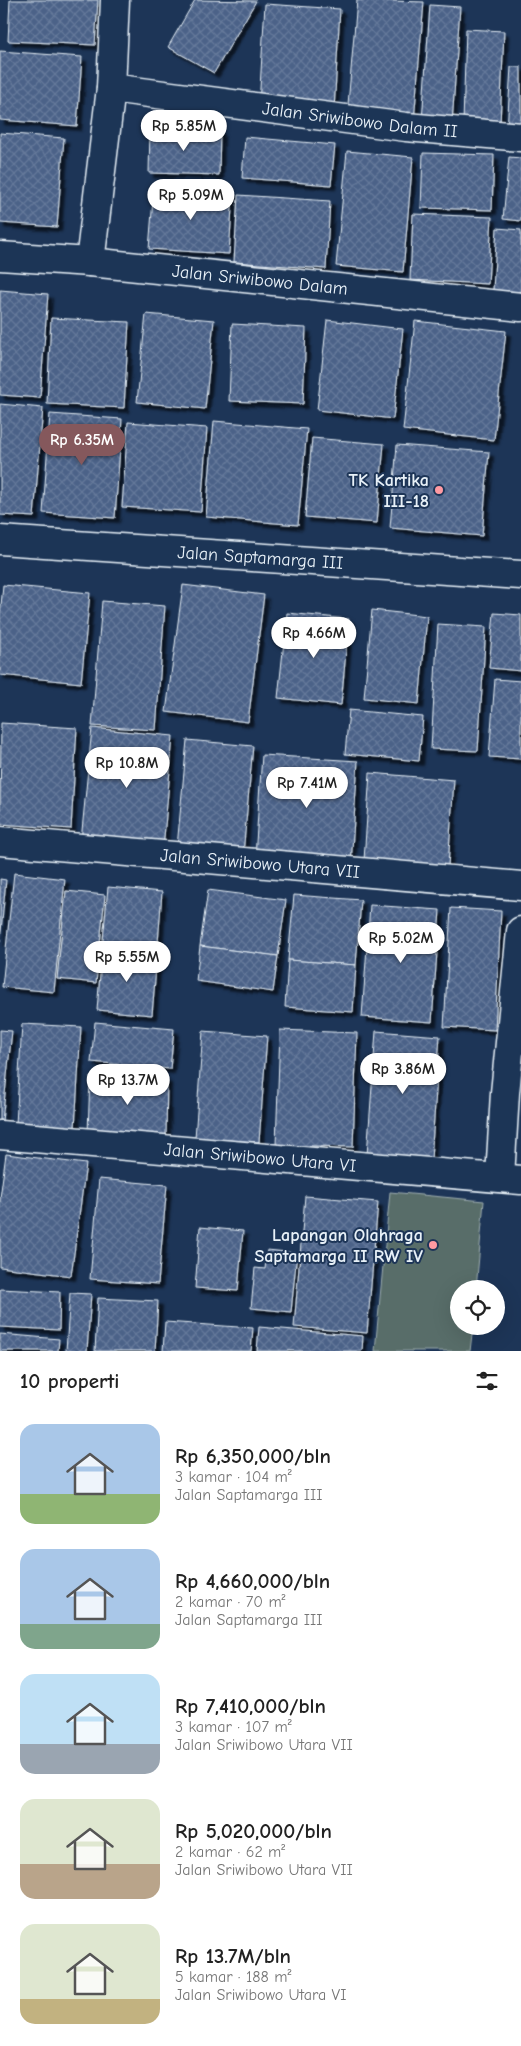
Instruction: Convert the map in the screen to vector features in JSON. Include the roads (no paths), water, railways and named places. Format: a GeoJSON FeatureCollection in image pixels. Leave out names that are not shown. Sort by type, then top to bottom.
{"type":"FeatureCollection","features":[{"type":"Feature","properties":{"kind":"street"},"geometry":{"type":"LineString","coordinates":[[90,262],[111,88],[114,0]]}},
{"type":"Feature","properties":{"kind":"street","name":"Jalan Sriwibowo Dalam II"},"geometry":{"type":"LineString","coordinates":[[111,88],[406,127],[521,137]]}},
{"type":"Feature","properties":{"kind":"street","name":"Jalan Sriwibowo Dalam"},"geometry":{"type":"LineString","coordinates":[[0,256],[90,262],[521,307]]}},
{"type":"Feature","properties":{"kind":"street","name":"Jalan Saptamarga III"},"geometry":{"type":"LineString","coordinates":[[0,540],[521,575]]}},
{"type":"Feature","properties":{"kind":"street","name":"Jalan Sriwibowo Utara VII"},"geometry":{"type":"LineString","coordinates":[[0,841],[521,886]]}},
{"type":"Feature","properties":{"kind":"street"},"geometry":{"type":"LineString","coordinates":[[511,1178],[505,1093],[521,931]]}},
{"type":"Feature","properties":{"kind":"street","name":"Jalan Sriwibowo Utara VI"},"geometry":{"type":"LineString","coordinates":[[0,1135],[511,1178]]}},
{"type":"Feature","properties":{"kind":"place","name":"TK Kartika III-18"},"geometry":{"type":"Point","coordinates":[439,490]}},
{"type":"Feature","properties":{"kind":"place","name":"Lapangan Olahraga Saptamarga II RW IV"},"geometry":{"type":"Point","coordinates":[433,1245]}}]}
